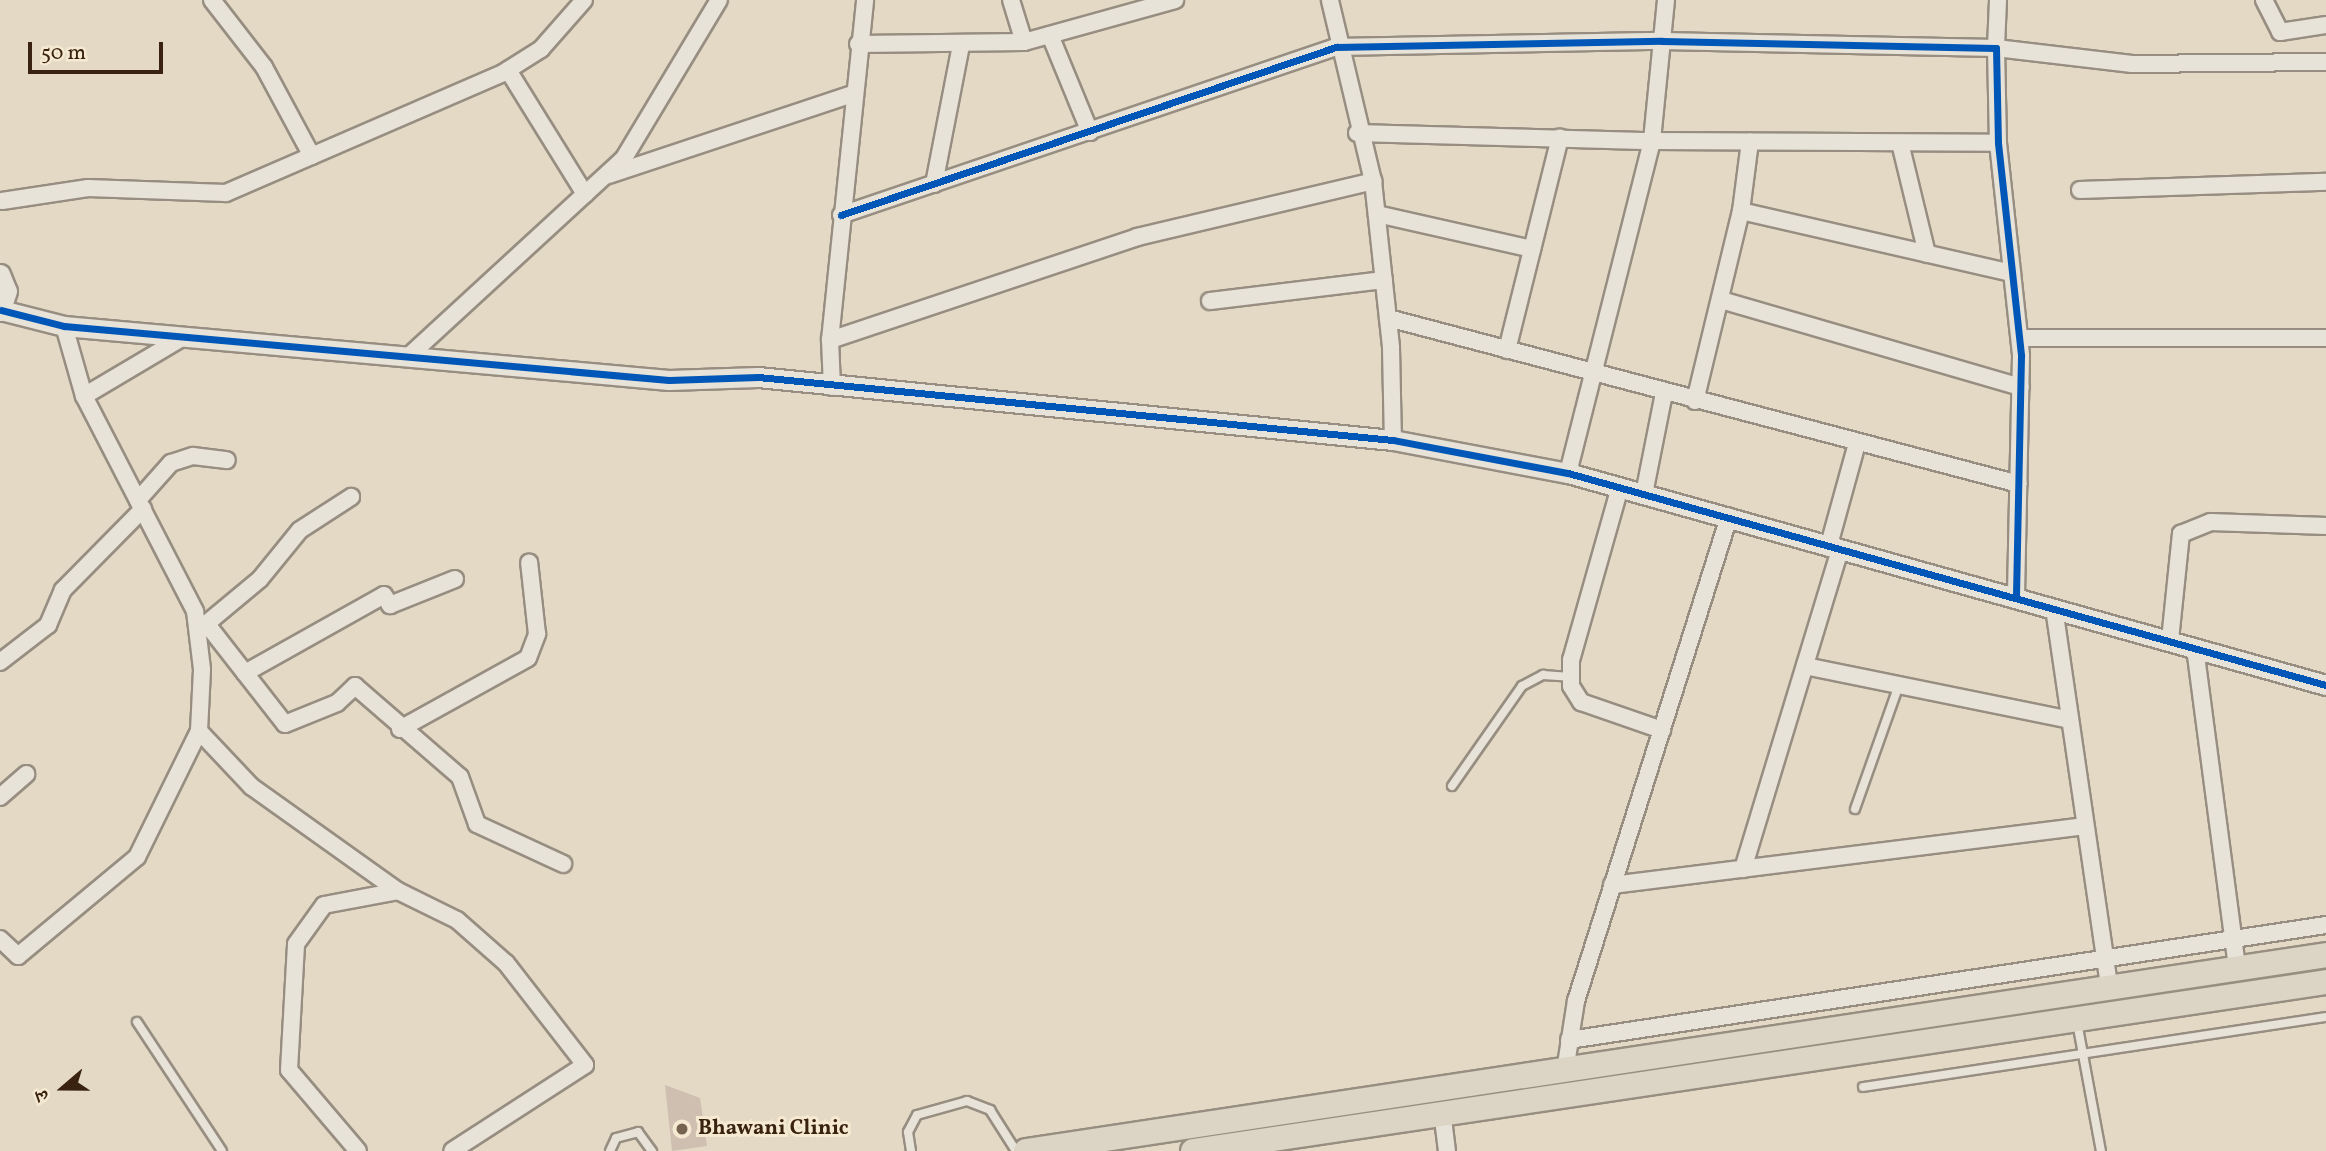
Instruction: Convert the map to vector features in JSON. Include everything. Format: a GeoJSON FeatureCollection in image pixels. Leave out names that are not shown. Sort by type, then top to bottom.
{"type":"FeatureCollection","features":[{"type":"Feature","properties":{"kind":"highway"},"geometry":{"type":"LineString","coordinates":[[1026,1151],[2326,955]]}},
{"type":"Feature","properties":{"kind":"highway"},"geometry":{"type":"LineString","coordinates":[[1193,1151],[1442,1111],[2326,982]]}},
{"type":"Feature","properties":{"kind":"street"},"geometry":{"type":"LineString","coordinates":[[212,0],[264,67],[312,156]]}},
{"type":"Feature","properties":{"kind":"street"},"geometry":{"type":"LineString","coordinates":[[1,200],[88,188],[226,193],[508,70],[541,49],[584,0]]}},
{"type":"Feature","properties":{"kind":"street"},"geometry":{"type":"LineString","coordinates":[[410,355],[624,158],[719,0]]}},
{"type":"Feature","properties":{"kind":"street"},"geometry":{"type":"LineString","coordinates":[[832,387],[830,340],[858,44],[865,0]]}},
{"type":"Feature","properties":{"kind":"street"},"geometry":{"type":"LineString","coordinates":[[1011,0],[1024,42]]}},
{"type":"Feature","properties":{"kind":"street"},"geometry":{"type":"LineString","coordinates":[[1330,0],[1336,47],[1357,133],[1373,181],[1388,318],[1393,440]]}},
{"type":"Feature","properties":{"kind":"street"},"geometry":{"type":"LineString","coordinates":[[1568,473],[1653,141],[1666,0]]}},
{"type":"Feature","properties":{"kind":"street"},"geometry":{"type":"LineString","coordinates":[[1998,0],[1998,144],[2020,338],[2016,598]]}},
{"type":"Feature","properties":{"kind":"street"},"geometry":{"type":"LineString","coordinates":[[2264,0],[2280,32],[2326,25]]}},
{"type":"Feature","properties":{"kind":"street"},"geometry":{"type":"LineString","coordinates":[[858,44],[961,45],[1024,42],[1172,1]]}},
{"type":"Feature","properties":{"kind":"street"},"geometry":{"type":"LineString","coordinates":[[1050,35],[1090,132]]}},
{"type":"Feature","properties":{"kind":"street"},"geometry":{"type":"LineString","coordinates":[[841,215],[1336,47],[1662,41],[1996,48],[2132,64],[2326,62]]}},
{"type":"Feature","properties":{"kind":"street"},"geometry":{"type":"LineString","coordinates":[[934,184],[961,45]]}},
{"type":"Feature","properties":{"kind":"street"},"geometry":{"type":"LineString","coordinates":[[508,70],[585,194]]}},
{"type":"Feature","properties":{"kind":"street"},"geometry":{"type":"LineString","coordinates":[[604,177],[853,94]]}},
{"type":"Feature","properties":{"kind":"street"},"geometry":{"type":"LineString","coordinates":[[1357,133],[1653,141],[1998,144]]}},
{"type":"Feature","properties":{"kind":"street"},"geometry":{"type":"LineString","coordinates":[[1507,350],[1560,138]]}},
{"type":"Feature","properties":{"kind":"street"},"geometry":{"type":"LineString","coordinates":[[1695,401],[1741,211],[1750,142]]}},
{"type":"Feature","properties":{"kind":"street"},"geometry":{"type":"LineString","coordinates":[[1900,143],[1927,254]]}},
{"type":"Feature","properties":{"kind":"street"},"geometry":{"type":"LineString","coordinates":[[830,340],[1136,237],[1373,181]]}},
{"type":"Feature","properties":{"kind":"street"},"geometry":{"type":"LineString","coordinates":[[2080,190],[2326,182]]}},
{"type":"Feature","properties":{"kind":"street"},"geometry":{"type":"LineString","coordinates":[[1741,211],[2012,273]]}},
{"type":"Feature","properties":{"kind":"street"},"geometry":{"type":"LineString","coordinates":[[1377,214],[1532,249]]}},
{"type":"Feature","properties":{"kind":"street"},"geometry":{"type":"LineString","coordinates":[[0,274],[7,291],[1,310],[64,326],[669,380],[758,377],[832,387],[1393,440],[1568,473],[2326,685]]}},
{"type":"Feature","properties":{"kind":"street"},"geometry":{"type":"LineString","coordinates":[[1210,301],[1384,280]]}},
{"type":"Feature","properties":{"kind":"street"},"geometry":{"type":"LineString","coordinates":[[1721,300],[2021,387]]}},
{"type":"Feature","properties":{"kind":"street"},"geometry":{"type":"LineString","coordinates":[[1388,318],[1593,375],[2019,484]]}},
{"type":"Feature","properties":{"kind":"street"},"geometry":{"type":"LineString","coordinates":[[64,326],[84,396],[203,626],[285,724],[337,702],[355,686],[400,729],[460,777],[477,824],[563,864]]}},
{"type":"Feature","properties":{"kind":"street"},"geometry":{"type":"LineString","coordinates":[[84,396],[185,336]]}},
{"type":"Feature","properties":{"kind":"street"},"geometry":{"type":"LineString","coordinates":[[2020,338],[2326,338]]}},
{"type":"Feature","properties":{"kind":"street"},"geometry":{"type":"LineString","coordinates":[[1644,494],[1664,393]]}},
{"type":"Feature","properties":{"kind":"street"},"geometry":{"type":"LineString","coordinates":[[1743,869],[1805,666],[1835,547],[1857,443]]}},
{"type":"Feature","properties":{"kind":"street"},"geometry":{"type":"LineString","coordinates":[[0,662],[48,625],[63,590],[141,504],[171,463],[193,456],[227,460]]}},
{"type":"Feature","properties":{"kind":"street"},"geometry":{"type":"LineString","coordinates":[[1620,487],[1570,677],[1581,702],[1662,730]]}},
{"type":"Feature","properties":{"kind":"street"},"geometry":{"type":"LineString","coordinates":[[0,939],[18,956],[137,858],[199,731],[203,626],[260,579],[300,530],[351,497]]}},
{"type":"Feature","properties":{"kind":"street"},"geometry":{"type":"LineString","coordinates":[[1564,1071],[1569,1040],[1612,885],[1729,517]]}},
{"type":"Feature","properties":{"kind":"street"},"geometry":{"type":"LineString","coordinates":[[2170,640],[2175,543],[2181,534],[2211,522],[2326,526]]}},
{"type":"Feature","properties":{"kind":"street"},"geometry":{"type":"LineString","coordinates":[[400,729],[528,658],[537,634],[529,562]]}},
{"type":"Feature","properties":{"kind":"street"},"geometry":{"type":"LineString","coordinates":[[245,673],[384,594],[390,606],[455,579]]}},
{"type":"Feature","properties":{"kind":"street"},"geometry":{"type":"LineString","coordinates":[[2054,608],[2083,826],[2109,988]]}},
{"type":"Feature","properties":{"kind":"street"},"geometry":{"type":"LineString","coordinates":[[2195,648],[2238,968]]}},
{"type":"Feature","properties":{"kind":"street"},"geometry":{"type":"LineString","coordinates":[[1805,666],[2070,720]]}},
{"type":"Feature","properties":{"kind":"street"},"geometry":{"type":"LineString","coordinates":[[199,731],[252,787],[398,891],[457,920],[506,963],[585,1065],[452,1151]]}},
{"type":"Feature","properties":{"kind":"street"},"geometry":{"type":"LineString","coordinates":[[0,797],[26,774]]}},
{"type":"Feature","properties":{"kind":"street"},"geometry":{"type":"LineString","coordinates":[[1612,885],[2083,826]]}},
{"type":"Feature","properties":{"kind":"street"},"geometry":{"type":"LineString","coordinates":[[358,1151],[289,1070],[296,944],[324,905],[398,891]]}},
{"type":"Feature","properties":{"kind":"street"},"geometry":{"type":"LineString","coordinates":[[1569,1040],[2326,925]]}},
{"type":"Feature","properties":{"kind":"street"},"geometry":{"type":"LineString","coordinates":[[1442,1111],[1447,1151]]}},
{"type":"Feature","properties":{"kind":"lane"},"geometry":{"type":"LineString","coordinates":[[1451,786],[1522,686],[1543,675],[1570,677]]}},
{"type":"Feature","properties":{"kind":"lane"},"geometry":{"type":"LineString","coordinates":[[1855,809],[1899,685]]}},
{"type":"Feature","properties":{"kind":"lane"},"geometry":{"type":"LineString","coordinates":[[1863,1087],[2326,1017]]}},
{"type":"Feature","properties":{"kind":"lane"},"geometry":{"type":"LineString","coordinates":[[2076,1019],[2101,1151]]}},
{"type":"Feature","properties":{"kind":"lane"},"geometry":{"type":"LineString","coordinates":[[137,1022],[222,1151]]}},
{"type":"Feature","properties":{"kind":"lane"},"geometry":{"type":"LineString","coordinates":[[911,1151],[908,1132],[917,1115],[967,1101],[990,1110],[1016,1151]]}},
{"type":"Feature","properties":{"kind":"lane"},"geometry":{"type":"LineString","coordinates":[[610,1151],[616,1138],[638,1132],[652,1151]]}},
{"type":"Feature","properties":{"kind":"building"},"geometry":{"type":"Polygon","coordinates":[[[665,1085],[700,1098],[707,1146],[672,1151],[665,1085]]]}},
{"type":"Feature","properties":{"kind":"cycle path"},"geometry":{"type":"LineString","coordinates":[[841,215],[1336,47],[1662,41],[1996,48],[1998,143],[2021,356],[2016,598]]}},
{"type":"Feature","properties":{"kind":"cycle path"},"geometry":{"type":"LineString","coordinates":[[1,310],[64,326],[669,380],[758,377],[1393,440],[1568,473],[2326,685]]}},
{"type":"Feature","properties":{"kind":"place","name":"Bhawani Clinic"},"geometry":{"type":"Point","coordinates":[682,1129]}}]}
